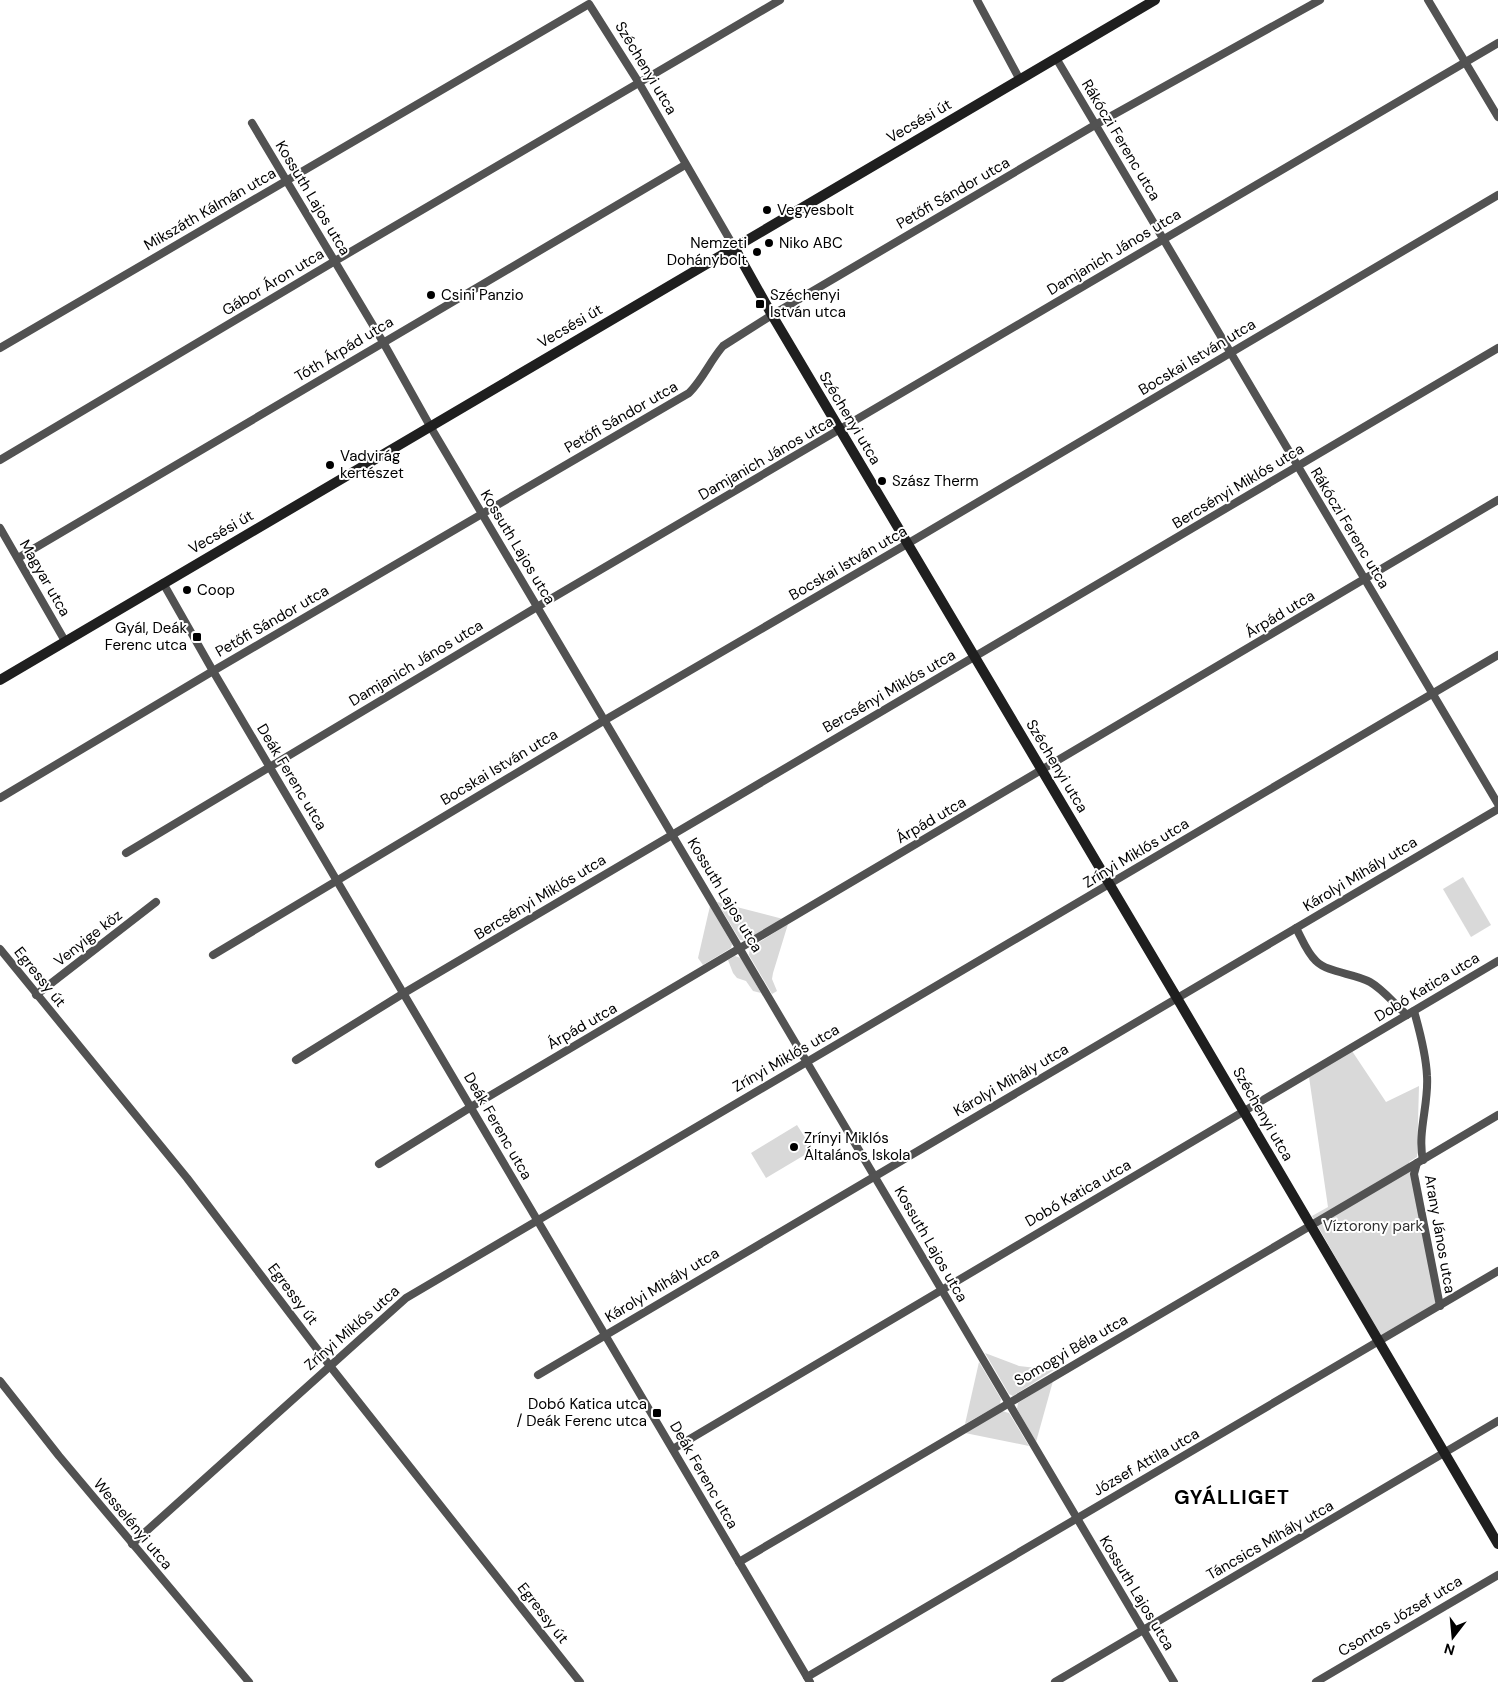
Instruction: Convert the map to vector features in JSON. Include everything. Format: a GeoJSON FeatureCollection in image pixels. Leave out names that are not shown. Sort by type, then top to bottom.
{"type":"FeatureCollection","features":[{"type":"Feature","properties":{"kind":"street","name":"Gábor Áron utca"},"geometry":{"type":"LineString","coordinates":[[0,460],[780,0]]}},
{"type":"Feature","properties":{"kind":"street"},"geometry":{"type":"LineString","coordinates":[[977,0],[1020,80]]}},
{"type":"Feature","properties":{"kind":"street","name":"Vecsési út"},"geometry":{"type":"LineString","coordinates":[[0,680],[1155,0]]}},
{"type":"Feature","properties":{"kind":"street","name":"Petőfi Sándor utca"},"geometry":{"type":"LineString","coordinates":[[0,798],[213,671],[689,393],[698,384],[723,346],[772,316],[1095,125],[1320,0]]}},
{"type":"Feature","properties":{"kind":"street"},"geometry":{"type":"LineString","coordinates":[[1428,0],[1498,117]]}},
{"type":"Feature","properties":{"kind":"street","name":"Széchenyi utca"},"geometry":{"type":"LineString","coordinates":[[589,4],[639,83],[772,316],[1178,998],[1498,1544]]}},
{"type":"Feature","properties":{"kind":"street","name":"Mikszáth Kálmán utca"},"geometry":{"type":"LineString","coordinates":[[0,348],[589,4]]}},
{"type":"Feature","properties":{"kind":"street","name":"Damjanich János utca"},"geometry":{"type":"LineString","coordinates":[[126,853],[537,607],[1498,42]]}},
{"type":"Feature","properties":{"kind":"street","name":"Rákóczi Ferenc utca"},"geometry":{"type":"LineString","coordinates":[[1056,58],[1498,804]]}},
{"type":"Feature","properties":{"kind":"street","name":"Kossuth Lajos utca"},"geometry":{"type":"LineString","coordinates":[[252,123],[1174,1682]]}},
{"type":"Feature","properties":{"kind":"street","name":"Tóth Árpád utca"},"geometry":{"type":"LineString","coordinates":[[18,558],[685,164]]}},
{"type":"Feature","properties":{"kind":"street","name":"Bocskai István utca"},"geometry":{"type":"LineString","coordinates":[[213,955],[605,720],[908,544],[1498,195]]}},
{"type":"Feature","properties":{"kind":"street","name":"Bercsényi Miklós utca"},"geometry":{"type":"LineString","coordinates":[[296,1060],[404,993],[1498,348]]}},
{"type":"Feature","properties":{"kind":"street","name":"Árpád utca"},"geometry":{"type":"LineString","coordinates":[[379,1164],[471,1107],[1498,500]]}},
{"type":"Feature","properties":{"kind":"street","name":"Magyar utca"},"geometry":{"type":"LineString","coordinates":[[0,528],[65,641]]}},
{"type":"Feature","properties":{"kind":"street","name":"Deák Ferenc utca"},"geometry":{"type":"LineString","coordinates":[[163,583],[336,880],[809,1680]]}},
{"type":"Feature","properties":{"kind":"street","name":"Zrínyi Miklós utca"},"geometry":{"type":"LineString","coordinates":[[132,1544],[406,1298],[1498,655]]}},
{"type":"Feature","properties":{"kind":"street","name":"Károlyi Mihály utca"},"geometry":{"type":"LineString","coordinates":[[538,1375],[1498,808]]}},
{"type":"Feature","properties":{"kind":"street","name":"Venyige köz"},"geometry":{"type":"LineString","coordinates":[[36,995],[156,902]]}},
{"type":"Feature","properties":{"kind":"street","name":"Arany János utca"},"geometry":{"type":"LineString","coordinates":[[1296,928],[1306,948],[1316,962],[1327,968],[1356,975],[1370,982],[1410,1013],[1420,1034],[1428,1076],[1422,1140],[1418,1164],[1414,1174],[1440,1306]]}},
{"type":"Feature","properties":{"kind":"street","name":"Egressy út"},"geometry":{"type":"LineString","coordinates":[[0,948],[36,995],[187,1178],[330,1366],[580,1682]]}},
{"type":"Feature","properties":{"kind":"street","name":"Dobó Katica utca"},"geometry":{"type":"LineString","coordinates":[[673,1449],[1498,961]]}},
{"type":"Feature","properties":{"kind":"street","name":"Somogyi Béla utca"},"geometry":{"type":"LineString","coordinates":[[739,1562],[1310,1225],[1374,1190],[1498,1115]]}},
{"type":"Feature","properties":{"kind":"street","name":"József Attila utca"},"geometry":{"type":"LineString","coordinates":[[809,1680],[1077,1518],[1498,1271]]}},
{"type":"Feature","properties":{"kind":"street","name":"Wesselényi utca"},"geometry":{"type":"LineString","coordinates":[[0,1381],[132,1544],[249,1682]]}},
{"type":"Feature","properties":{"kind":"street","name":"Táncsics Mihály utca"},"geometry":{"type":"LineString","coordinates":[[1055,1682],[1498,1421]]}},
{"type":"Feature","properties":{"kind":"street","name":"Csontos József utca"},"geometry":{"type":"LineString","coordinates":[[1316,1682],[1498,1575]]}},
{"type":"Feature","properties":{"kind":"green space"},"geometry":{"type":"Polygon","coordinates":[[[1463,877],[1491,925],[1471,937],[1443,889],[1463,877]]]}},
{"type":"Feature","properties":{"kind":"green space"},"geometry":{"type":"Polygon","coordinates":[[[717,902],[783,919],[746,941],[740,940],[717,902]]]}},
{"type":"Feature","properties":{"kind":"green space"},"geometry":{"type":"Polygon","coordinates":[[[710,906],[732,944],[731,948],[703,965],[698,958],[710,906]]]}},
{"type":"Feature","properties":{"kind":"green space"},"geometry":{"type":"Polygon","coordinates":[[[788,924],[772,979],[777,991],[772,994],[749,955],[750,948],[788,924]]]}},
{"type":"Feature","properties":{"kind":"green space"},"geometry":{"type":"Polygon","coordinates":[[[735,956],[741,958],[761,993],[753,991],[746,981],[737,978],[733,973],[728,960],[735,956]]]}},
{"type":"Feature","properties":{"kind":"green space","name":"Víztorony park"},"geometry":{"type":"Polygon","coordinates":[[[1352,1051],[1386,1102],[1419,1086],[1417,1157],[1409,1162],[1436,1304],[1381,1337],[1312,1216],[1328,1207],[1309,1077],[1352,1051]]]}},
{"type":"Feature","properties":{"kind":"green space"},"geometry":{"type":"Polygon","coordinates":[[[797,1125],[813,1150],[766,1178],[751,1153],[797,1125]]]}},
{"type":"Feature","properties":{"kind":"green space"},"geometry":{"type":"Polygon","coordinates":[[[985,1353],[1019,1366],[1054,1370],[1013,1396],[1009,1394],[985,1353]]]}},
{"type":"Feature","properties":{"kind":"green space"},"geometry":{"type":"Polygon","coordinates":[[[979,1362],[1001,1399],[1000,1404],[965,1424],[979,1362]]]}},
{"type":"Feature","properties":{"kind":"green space"},"geometry":{"type":"Polygon","coordinates":[[[1053,1381],[1036,1442],[1017,1409],[1018,1403],[1053,1381]]]}},
{"type":"Feature","properties":{"kind":"green space"},"geometry":{"type":"Polygon","coordinates":[[[1002,1411],[1009,1413],[1029,1446],[965,1433],[1002,1411]]]}},
{"type":"Feature","properties":{"kind":"place","name":"Vegyesbolt"},"geometry":{"type":"Point","coordinates":[767,210]}},
{"type":"Feature","properties":{"kind":"place","name":"Niko ABC"},"geometry":{"type":"Point","coordinates":[769,243]}},
{"type":"Feature","properties":{"kind":"place","name":"Nemzeti Dohánybolt"},"geometry":{"type":"Point","coordinates":[757,252]}},
{"type":"Feature","properties":{"kind":"place","name":"Csini Panzio"},"geometry":{"type":"Point","coordinates":[431,295]}},
{"type":"Feature","properties":{"kind":"place","name":"Széchenyi István utca"},"geometry":{"type":"Point","coordinates":[760,304]}},
{"type":"Feature","properties":{"kind":"place","name":"Vadvirág kertészet"},"geometry":{"type":"Point","coordinates":[330,465]}},
{"type":"Feature","properties":{"kind":"place","name":"Szász Therm"},"geometry":{"type":"Point","coordinates":[882,481]}},
{"type":"Feature","properties":{"kind":"place","name":"Coop"},"geometry":{"type":"Point","coordinates":[187,590]}},
{"type":"Feature","properties":{"kind":"place","name":"Gyál, Deák Ferenc utca"},"geometry":{"type":"Point","coordinates":[197,637]}},
{"type":"Feature","properties":{"kind":"place","name":"Zrínyi Miklós Általános Iskola"},"geometry":{"type":"Point","coordinates":[794,1147]}},
{"type":"Feature","properties":{"kind":"place","name":"Dobó Katica utca / Deák Ferenc utca"},"geometry":{"type":"Point","coordinates":[657,1413]}},
{"type":"Feature","properties":{"kind":"district","name":"GYÁLLIGET"},"geometry":{"type":"Point","coordinates":[1232,1497]}}]}
